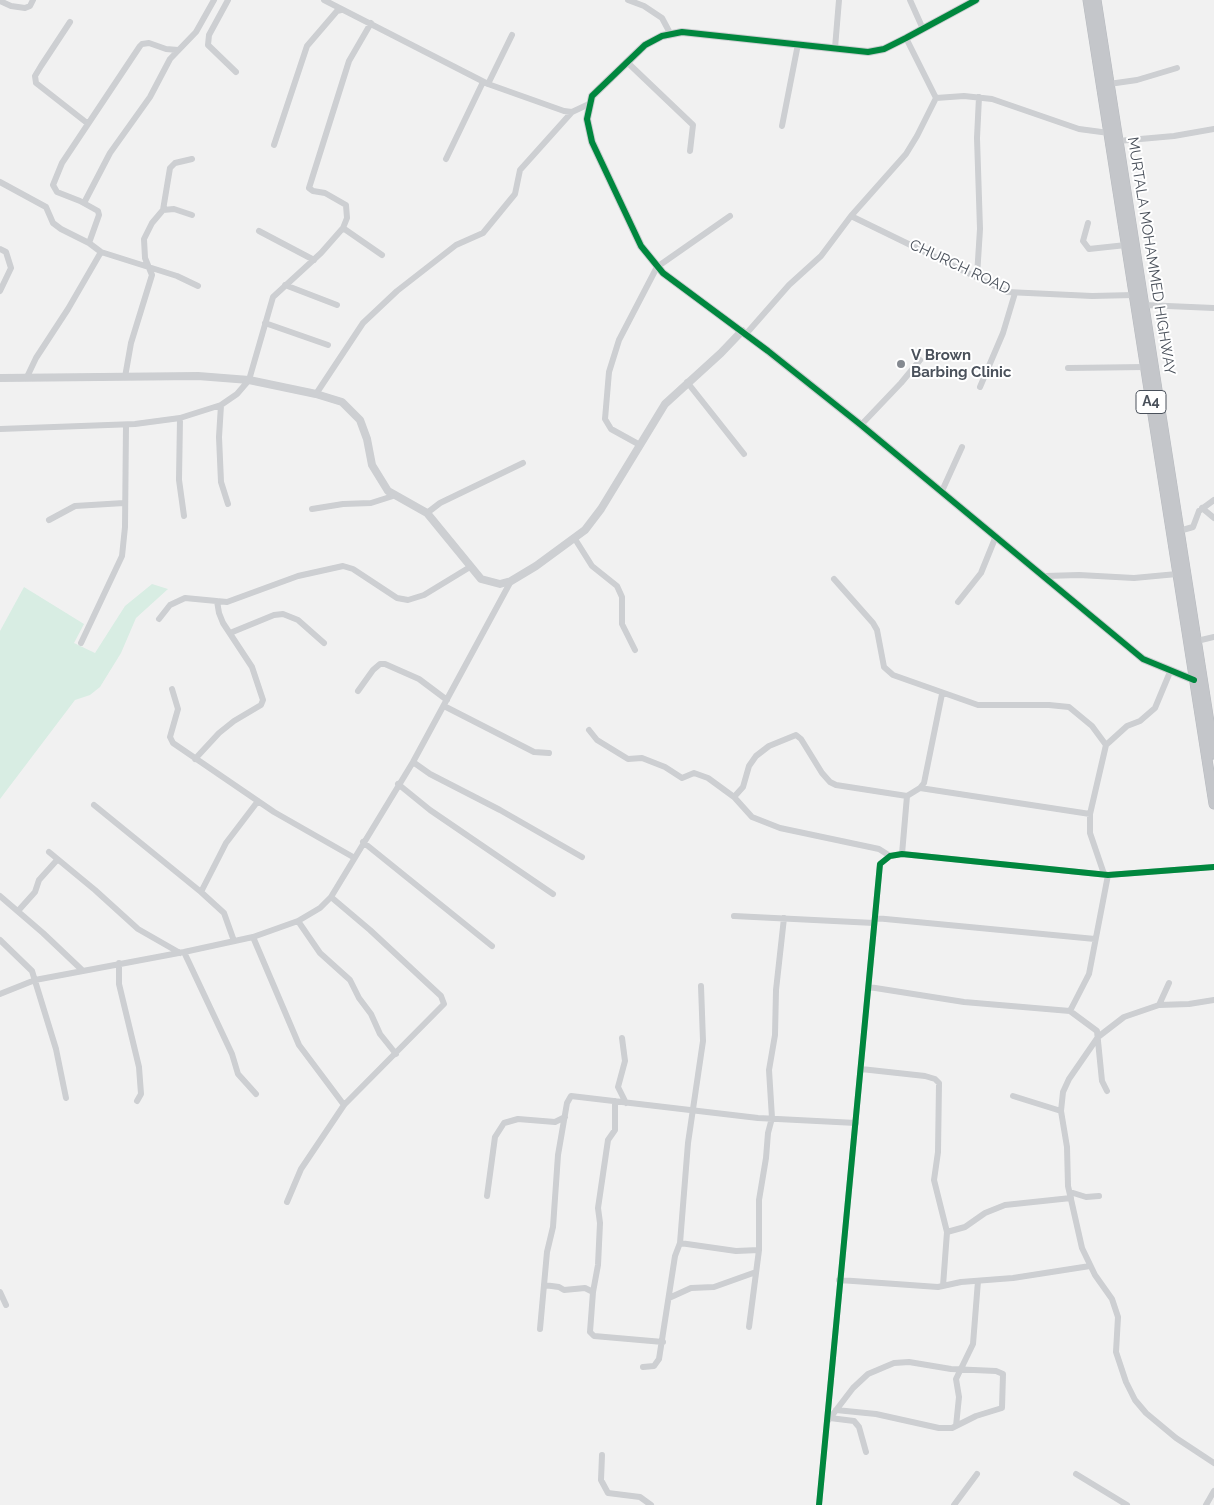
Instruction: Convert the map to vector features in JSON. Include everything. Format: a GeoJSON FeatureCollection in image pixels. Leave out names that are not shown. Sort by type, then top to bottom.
{"type":"FeatureCollection","features":[{"type":"Feature","properties":{"kind":"highway","name":"A4"},"geometry":{"type":"LineString","coordinates":[[1088,0],[1214,804]]}},
{"type":"Feature","properties":{"kind":"highway","name":"MURTALA MOHAMMED HIGHWAY"},"geometry":{"type":"LineString","coordinates":[[1096,0],[1179,531],[1212,721],[1214,754]]}},
{"type":"Feature","properties":{"kind":"street"},"geometry":{"type":"LineString","coordinates":[[0,1],[11,6],[24,8],[30,6],[33,0]]}},
{"type":"Feature","properties":{"kind":"street"},"geometry":{"type":"LineString","coordinates":[[84,204],[110,153],[150,97],[178,50],[196,32],[214,0]]}},
{"type":"Feature","properties":{"kind":"street"},"geometry":{"type":"LineString","coordinates":[[228,0],[209,36],[208,45],[236,72]]}},
{"type":"Feature","properties":{"kind":"street"},"geometry":{"type":"LineString","coordinates":[[324,0],[485,83],[572,112]]}},
{"type":"Feature","properties":{"kind":"street"},"geometry":{"type":"LineString","coordinates":[[628,0],[644,6],[662,18],[670,33]]}},
{"type":"Feature","properties":{"kind":"street"},"geometry":{"type":"LineString","coordinates":[[834,48],[839,0]]}},
{"type":"Feature","properties":{"kind":"street"},"geometry":{"type":"LineString","coordinates":[[910,0],[922,30]]}},
{"type":"Feature","properties":{"kind":"street"},"geometry":{"type":"LineString","coordinates":[[976,0],[922,30],[875,51],[700,34],[670,33],[645,45],[594,93],[589,104],[587,119],[592,142],[623,210],[642,246],[657,267],[744,332],[861,425],[1143,659],[1170,672],[1194,680]]}},
{"type":"Feature","properties":{"kind":"street"},"geometry":{"type":"LineString","coordinates":[[274,145],[307,46],[337,12],[341,10]]}},
{"type":"Feature","properties":{"kind":"street"},"geometry":{"type":"LineString","coordinates":[[70,22],[38,71],[36,83],[87,123]]}},
{"type":"Feature","properties":{"kind":"street"},"geometry":{"type":"LineString","coordinates":[[0,429],[126,424],[180,418],[221,405],[237,394],[249,380],[273,297],[314,260],[342,228],[348,214],[346,205],[326,193],[313,191],[309,188],[349,61],[371,23]]}},
{"type":"Feature","properties":{"kind":"street"},"geometry":{"type":"LineString","coordinates":[[446,159],[512,35]]}},
{"type":"Feature","properties":{"kind":"street"},"geometry":{"type":"LineString","coordinates":[[906,38],[936,98]]}},
{"type":"Feature","properties":{"kind":"street"},"geometry":{"type":"LineString","coordinates":[[89,243],[99,215],[98,211],[57,192],[53,185],[62,163],[87,123],[142,44],[178,50]]}},
{"type":"Feature","properties":{"kind":"street"},"geometry":{"type":"LineString","coordinates":[[782,126],[798,44]]}},
{"type":"Feature","properties":{"kind":"street"},"geometry":{"type":"LineString","coordinates":[[628,63],[693,125],[690,151]]}},
{"type":"Feature","properties":{"kind":"street"},"geometry":{"type":"LineString","coordinates":[[1109,84],[1143,78],[1178,68]]}},
{"type":"Feature","properties":{"kind":"street"},"geometry":{"type":"LineString","coordinates":[[936,98],[979,97],[1017,106],[1079,129],[1109,133]]}},
{"type":"Feature","properties":{"kind":"street"},"geometry":{"type":"LineString","coordinates":[[977,276],[980,229],[977,138],[979,97]]}},
{"type":"Feature","properties":{"kind":"street"},"geometry":{"type":"LineString","coordinates":[[0,378],[198,376],[249,380],[316,394],[342,402],[357,415],[367,439],[376,475],[393,496],[426,513],[481,578],[500,584],[511,581],[585,530],[601,509],[665,404],[687,382],[721,354],[788,285],[821,256],[852,216],[906,154],[918,136],[936,98]]}},
{"type":"Feature","properties":{"kind":"street"},"geometry":{"type":"LineString","coordinates":[[316,394],[362,324],[397,291],[456,245],[482,233],[515,194],[520,170],[572,112],[589,104]]}},
{"type":"Feature","properties":{"kind":"street"},"geometry":{"type":"LineString","coordinates":[[1118,141],[1174,136],[1214,129]]}},
{"type":"Feature","properties":{"kind":"street"},"geometry":{"type":"LineString","coordinates":[[125,377],[131,343],[151,283],[150,267],[145,258],[144,239],[152,223],[163,210],[170,168],[175,163],[192,159]]}},
{"type":"Feature","properties":{"kind":"street"},"geometry":{"type":"LineString","coordinates":[[0,182],[46,207],[53,222],[60,229],[89,243],[100,252],[150,267],[198,286]]}},
{"type":"Feature","properties":{"kind":"street"},"geometry":{"type":"LineString","coordinates":[[163,210],[174,209],[192,215]]}},
{"type":"Feature","properties":{"kind":"street"},"geometry":{"type":"LineString","coordinates":[[640,445],[612,429],[606,423],[608,380],[619,340],[657,267],[730,216]]}},
{"type":"Feature","properties":{"kind":"street","name":"CHURCH ROAD"},"geometry":{"type":"LineString","coordinates":[[852,216],[1002,290],[1015,293],[1134,295]]}},
{"type":"Feature","properties":{"kind":"street"},"geometry":{"type":"LineString","coordinates":[[1088,223],[1083,241],[1089,249],[1126,245]]}},
{"type":"Feature","properties":{"kind":"street"},"geometry":{"type":"LineString","coordinates":[[342,228],[382,255]]}},
{"type":"Feature","properties":{"kind":"street"},"geometry":{"type":"LineString","coordinates":[[259,231],[314,260]]}},
{"type":"Feature","properties":{"kind":"street"},"geometry":{"type":"LineString","coordinates":[[0,249],[6,252],[11,268],[0,291]]}},
{"type":"Feature","properties":{"kind":"street"},"geometry":{"type":"LineString","coordinates":[[27,377],[36,358],[68,310],[100,252]]}},
{"type":"Feature","properties":{"kind":"street"},"geometry":{"type":"LineString","coordinates":[[285,285],[337,305]]}},
{"type":"Feature","properties":{"kind":"street"},"geometry":{"type":"LineString","coordinates":[[980,387],[1003,333],[1015,293]]}},
{"type":"Feature","properties":{"kind":"street"},"geometry":{"type":"LineString","coordinates":[[1144,305],[1214,308]]}},
{"type":"Feature","properties":{"kind":"street"},"geometry":{"type":"LineString","coordinates":[[265,323],[328,345]]}},
{"type":"Feature","properties":{"kind":"street"},"geometry":{"type":"LineString","coordinates":[[861,425],[920,360]]}},
{"type":"Feature","properties":{"kind":"street"},"geometry":{"type":"LineString","coordinates":[[1068,368],[1145,367]]}},
{"type":"Feature","properties":{"kind":"street"},"geometry":{"type":"LineString","coordinates":[[687,382],[744,454]]}},
{"type":"Feature","properties":{"kind":"street"},"geometry":{"type":"LineString","coordinates":[[221,405],[219,437],[221,482],[228,504]]}},
{"type":"Feature","properties":{"kind":"street"},"geometry":{"type":"LineString","coordinates":[[180,418],[179,480],[184,516]]}},
{"type":"Feature","properties":{"kind":"street"},"geometry":{"type":"LineString","coordinates":[[81,643],[122,556],[126,424]]}},
{"type":"Feature","properties":{"kind":"street"},"geometry":{"type":"LineString","coordinates":[[942,491],[962,447]]}},
{"type":"Feature","properties":{"kind":"street"},"geometry":{"type":"LineString","coordinates":[[426,513],[440,503],[523,464]]}},
{"type":"Feature","properties":{"kind":"street"},"geometry":{"type":"LineString","coordinates":[[312,509],[343,504],[371,503],[393,496]]}},
{"type":"Feature","properties":{"kind":"street"},"geometry":{"type":"LineString","coordinates":[[1179,531],[1193,527],[1197,514],[1214,500]]}},
{"type":"Feature","properties":{"kind":"street"},"geometry":{"type":"LineString","coordinates":[[49,520],[75,506],[124,504]]}},
{"type":"Feature","properties":{"kind":"street"},"geometry":{"type":"LineString","coordinates":[[1202,508],[1214,518]]}},
{"type":"Feature","properties":{"kind":"street"},"geometry":{"type":"LineString","coordinates":[[958,602],[981,572],[996,536]]}},
{"type":"Feature","properties":{"kind":"street"},"geometry":{"type":"LineString","coordinates":[[575,538],[592,566],[617,586],[622,597],[622,624],[634,650]]}},
{"type":"Feature","properties":{"kind":"street"},"geometry":{"type":"LineString","coordinates":[[159,620],[170,605],[185,598],[217,601],[234,600],[298,576],[342,566],[353,569],[397,598],[408,600],[424,595],[470,567]]}},
{"type":"Feature","properties":{"kind":"street"},"geometry":{"type":"LineString","coordinates":[[1045,576],[1079,575],[1134,578],[1177,574]]}},
{"type":"Feature","properties":{"kind":"street"},"geometry":{"type":"LineString","coordinates":[[834,578],[873,623],[877,630],[884,667],[888,672],[942,694],[978,705],[1062,705],[1076,712],[1092,726],[1106,745]]}},
{"type":"Feature","properties":{"kind":"street"},"geometry":{"type":"LineString","coordinates":[[0,994],[35,980],[253,937],[298,921],[320,908],[330,897],[412,762],[446,703],[511,581]]}},
{"type":"Feature","properties":{"kind":"street"},"geometry":{"type":"LineString","coordinates":[[195,758],[219,733],[234,721],[261,705],[264,700],[252,666],[218,614],[217,601]]}},
{"type":"Feature","properties":{"kind":"street"},"geometry":{"type":"LineString","coordinates":[[230,633],[274,615],[283,614],[298,620],[324,643]]}},
{"type":"Feature","properties":{"kind":"street"},"geometry":{"type":"LineString","coordinates":[[1197,641],[1214,637]]}},
{"type":"Feature","properties":{"kind":"street"},"geometry":{"type":"LineString","coordinates":[[358,690],[373,670],[380,664],[385,664],[419,679],[446,703],[534,752],[549,753]]}},
{"type":"Feature","properties":{"kind":"street"},"geometry":{"type":"LineString","coordinates":[[1070,1012],[1088,974],[1106,875],[1090,833],[1090,814],[1106,745],[1127,726],[1140,721],[1155,708],[1170,672]]}},
{"type":"Feature","properties":{"kind":"street"},"geometry":{"type":"LineString","coordinates":[[172,689],[178,710],[170,737],[173,743],[258,802],[353,857]]}},
{"type":"Feature","properties":{"kind":"street"},"geometry":{"type":"LineString","coordinates":[[734,797],[744,787],[749,766],[756,756],[769,746],[796,735],[801,739],[822,773],[830,782],[846,787],[868,788],[907,796],[920,788],[924,783],[942,694]]}},
{"type":"Feature","properties":{"kind":"street"},"geometry":{"type":"LineString","coordinates":[[589,730],[597,740],[628,759],[642,758],[657,766],[665,767],[684,778],[690,774],[701,775],[734,797],[752,817],[797,832],[879,849],[890,856]]}},
{"type":"Feature","properties":{"kind":"street"},"geometry":{"type":"LineString","coordinates":[[412,762],[430,774],[500,810],[582,858]]}},
{"type":"Feature","properties":{"kind":"street"},"geometry":{"type":"LineString","coordinates":[[398,784],[430,810],[553,894]]}},
{"type":"Feature","properties":{"kind":"street"},"geometry":{"type":"LineString","coordinates":[[920,788],[929,791],[1090,814]]}},
{"type":"Feature","properties":{"kind":"street"},"geometry":{"type":"LineString","coordinates":[[902,854],[907,796]]}},
{"type":"Feature","properties":{"kind":"street"},"geometry":{"type":"LineString","coordinates":[[201,892],[226,843],[258,802]]}},
{"type":"Feature","properties":{"kind":"street"},"geometry":{"type":"LineString","coordinates":[[94,805],[224,913],[234,941]]}},
{"type":"Feature","properties":{"kind":"street"},"geometry":{"type":"LineString","coordinates":[[363,842],[492,946]]}},
{"type":"Feature","properties":{"kind":"street"},"geometry":{"type":"LineString","coordinates":[[49,852],[138,929],[182,952],[232,1054],[238,1074],[256,1094]]}},
{"type":"Feature","properties":{"kind":"street"},"geometry":{"type":"LineString","coordinates":[[819,1505],[880,864],[890,856],[902,854],[1106,875],[1214,867]]}},
{"type":"Feature","properties":{"kind":"street"},"geometry":{"type":"LineString","coordinates":[[18,911],[35,892],[39,880],[57,860]]}},
{"type":"Feature","properties":{"kind":"street"},"geometry":{"type":"LineString","coordinates":[[0,896],[82,970]]}},
{"type":"Feature","properties":{"kind":"street"},"geometry":{"type":"LineString","coordinates":[[287,1202],[301,1169],[344,1105],[443,1007],[443,999],[370,930],[330,897]]}},
{"type":"Feature","properties":{"kind":"street"},"geometry":{"type":"LineString","coordinates":[[734,916],[875,920],[1095,939]]}},
{"type":"Feature","properties":{"kind":"street"},"geometry":{"type":"LineString","coordinates":[[749,1328],[759,1250],[759,1200],[768,1133],[772,1118],[769,1070],[774,1043],[776,990],[784,918]]}},
{"type":"Feature","properties":{"kind":"street"},"geometry":{"type":"LineString","coordinates":[[298,921],[320,953],[350,980],[358,998],[372,1014],[380,1034],[396,1054]]}},
{"type":"Feature","properties":{"kind":"street"},"geometry":{"type":"LineString","coordinates":[[253,937],[299,1045],[344,1105]]}},
{"type":"Feature","properties":{"kind":"street"},"geometry":{"type":"LineString","coordinates":[[0,940],[30,967],[56,1049],[66,1098]]}},
{"type":"Feature","properties":{"kind":"street"},"geometry":{"type":"LineString","coordinates":[[119,963],[120,991],[139,1068],[141,1094],[137,1101]]}},
{"type":"Feature","properties":{"kind":"street"},"geometry":{"type":"LineString","coordinates":[[1159,1005],[1169,983]]}},
{"type":"Feature","properties":{"kind":"street"},"geometry":{"type":"LineString","coordinates":[[643,1367],[657,1363],[663,1342],[675,1256],[680,1243],[692,1112],[704,1032],[701,986]]}},
{"type":"Feature","properties":{"kind":"street"},"geometry":{"type":"LineString","coordinates":[[869,987],[964,1002],[1070,1012],[1097,1031],[1102,1081],[1107,1091]]}},
{"type":"Feature","properties":{"kind":"street"},"geometry":{"type":"LineString","coordinates":[[1214,1000],[1189,1004],[1159,1005],[1124,1017],[1098,1036],[1069,1079],[1063,1092],[1061,1111],[1067,1147],[1066,1172],[1082,1248],[1090,1266],[1112,1299],[1118,1317],[1116,1352],[1119,1365],[1135,1400],[1176,1438],[1214,1463]]}},
{"type":"Feature","properties":{"kind":"street"},"geometry":{"type":"LineString","coordinates":[[622,1038],[625,1061],[618,1087],[626,1103]]}},
{"type":"Feature","properties":{"kind":"street"},"geometry":{"type":"LineString","coordinates":[[861,1069],[925,1076],[935,1079],[939,1083],[938,1152],[934,1180],[947,1232],[943,1286]]}},
{"type":"Feature","properties":{"kind":"street"},"geometry":{"type":"LineString","coordinates":[[540,1329],[565,1117],[571,1096],[692,1112],[856,1123]]}},
{"type":"Feature","properties":{"kind":"street"},"geometry":{"type":"LineString","coordinates":[[1014,1096],[1061,1111]]}},
{"type":"Feature","properties":{"kind":"street"},"geometry":{"type":"LineString","coordinates":[[615,1101],[615,1130],[608,1140],[598,1208],[598,1265],[592,1292],[590,1328],[592,1335],[663,1342]]}},
{"type":"Feature","properties":{"kind":"street"},"geometry":{"type":"LineString","coordinates":[[487,1196],[496,1137],[504,1122],[518,1119],[555,1122],[565,1117]]}},
{"type":"Feature","properties":{"kind":"street"},"geometry":{"type":"LineString","coordinates":[[947,1232],[965,1227],[985,1213],[1005,1205],[1071,1195],[1099,1196]]}},
{"type":"Feature","properties":{"kind":"street"},"geometry":{"type":"LineString","coordinates":[[680,1243],[736,1251],[759,1250]]}},
{"type":"Feature","properties":{"kind":"street"},"geometry":{"type":"LineString","coordinates":[[839,1280],[933,1287],[1014,1278],[1090,1266]]}},
{"type":"Feature","properties":{"kind":"street"},"geometry":{"type":"LineString","coordinates":[[669,1298],[691,1288],[714,1287],[756,1272]]}},
{"type":"Feature","properties":{"kind":"street"},"geometry":{"type":"LineString","coordinates":[[956,1426],[958,1397],[956,1379],[973,1344],[978,1281]]}},
{"type":"Feature","properties":{"kind":"street"},"geometry":{"type":"LineString","coordinates":[[544,1285],[559,1287],[564,1290],[585,1288],[592,1292]]}},
{"type":"Feature","properties":{"kind":"street"},"geometry":{"type":"LineString","coordinates":[[0,1292],[6,1305]]}},
{"type":"Feature","properties":{"kind":"street"},"geometry":{"type":"LineString","coordinates":[[828,1420],[853,1388],[868,1374],[894,1363],[909,1362],[962,1370],[996,1371],[1003,1374],[1004,1406],[999,1410],[976,1416],[948,1429],[876,1414],[836,1410]]}},
{"type":"Feature","properties":{"kind":"street"},"geometry":{"type":"LineString","coordinates":[[828,1420],[854,1421],[859,1427],[866,1452]]}},
{"type":"Feature","properties":{"kind":"street"},"geometry":{"type":"LineString","coordinates":[[602,1455],[600,1480],[608,1493],[640,1497],[651,1505]]}},
{"type":"Feature","properties":{"kind":"street"},"geometry":{"type":"LineString","coordinates":[[954,1505],[977,1474]]}},
{"type":"Feature","properties":{"kind":"street"},"geometry":{"type":"LineString","coordinates":[[1076,1474],[1127,1505]]}},
{"type":"Feature","properties":{"kind":"street"},"geometry":{"type":"LineString","coordinates":[[1206,1505],[1214,1491]]}},
{"type":"Feature","properties":{"kind":"green space"},"geometry":{"type":"Polygon","coordinates":[[[152,584],[168,589],[136,618],[121,653],[100,687],[90,695],[75,700],[0,799],[0,631],[24,587],[84,624],[74,643],[95,653],[125,606],[152,584]]]}},
{"type":"Feature","properties":{"kind":"cycle path"},"geometry":{"type":"LineString","coordinates":[[976,0],[884,49],[868,52],[682,32],[662,36],[645,45],[592,96],[587,119],[592,142],[641,246],[663,273],[768,351],[861,425],[1143,659],[1194,680]]}},
{"type":"Feature","properties":{"kind":"cycle path"},"geometry":{"type":"LineString","coordinates":[[819,1505],[880,864],[890,856],[902,854],[1108,875],[1214,867]]}},
{"type":"Feature","properties":{"kind":"place","name":"V Brown Barbing Clinic"},"geometry":{"type":"Point","coordinates":[901,364]}}]}
